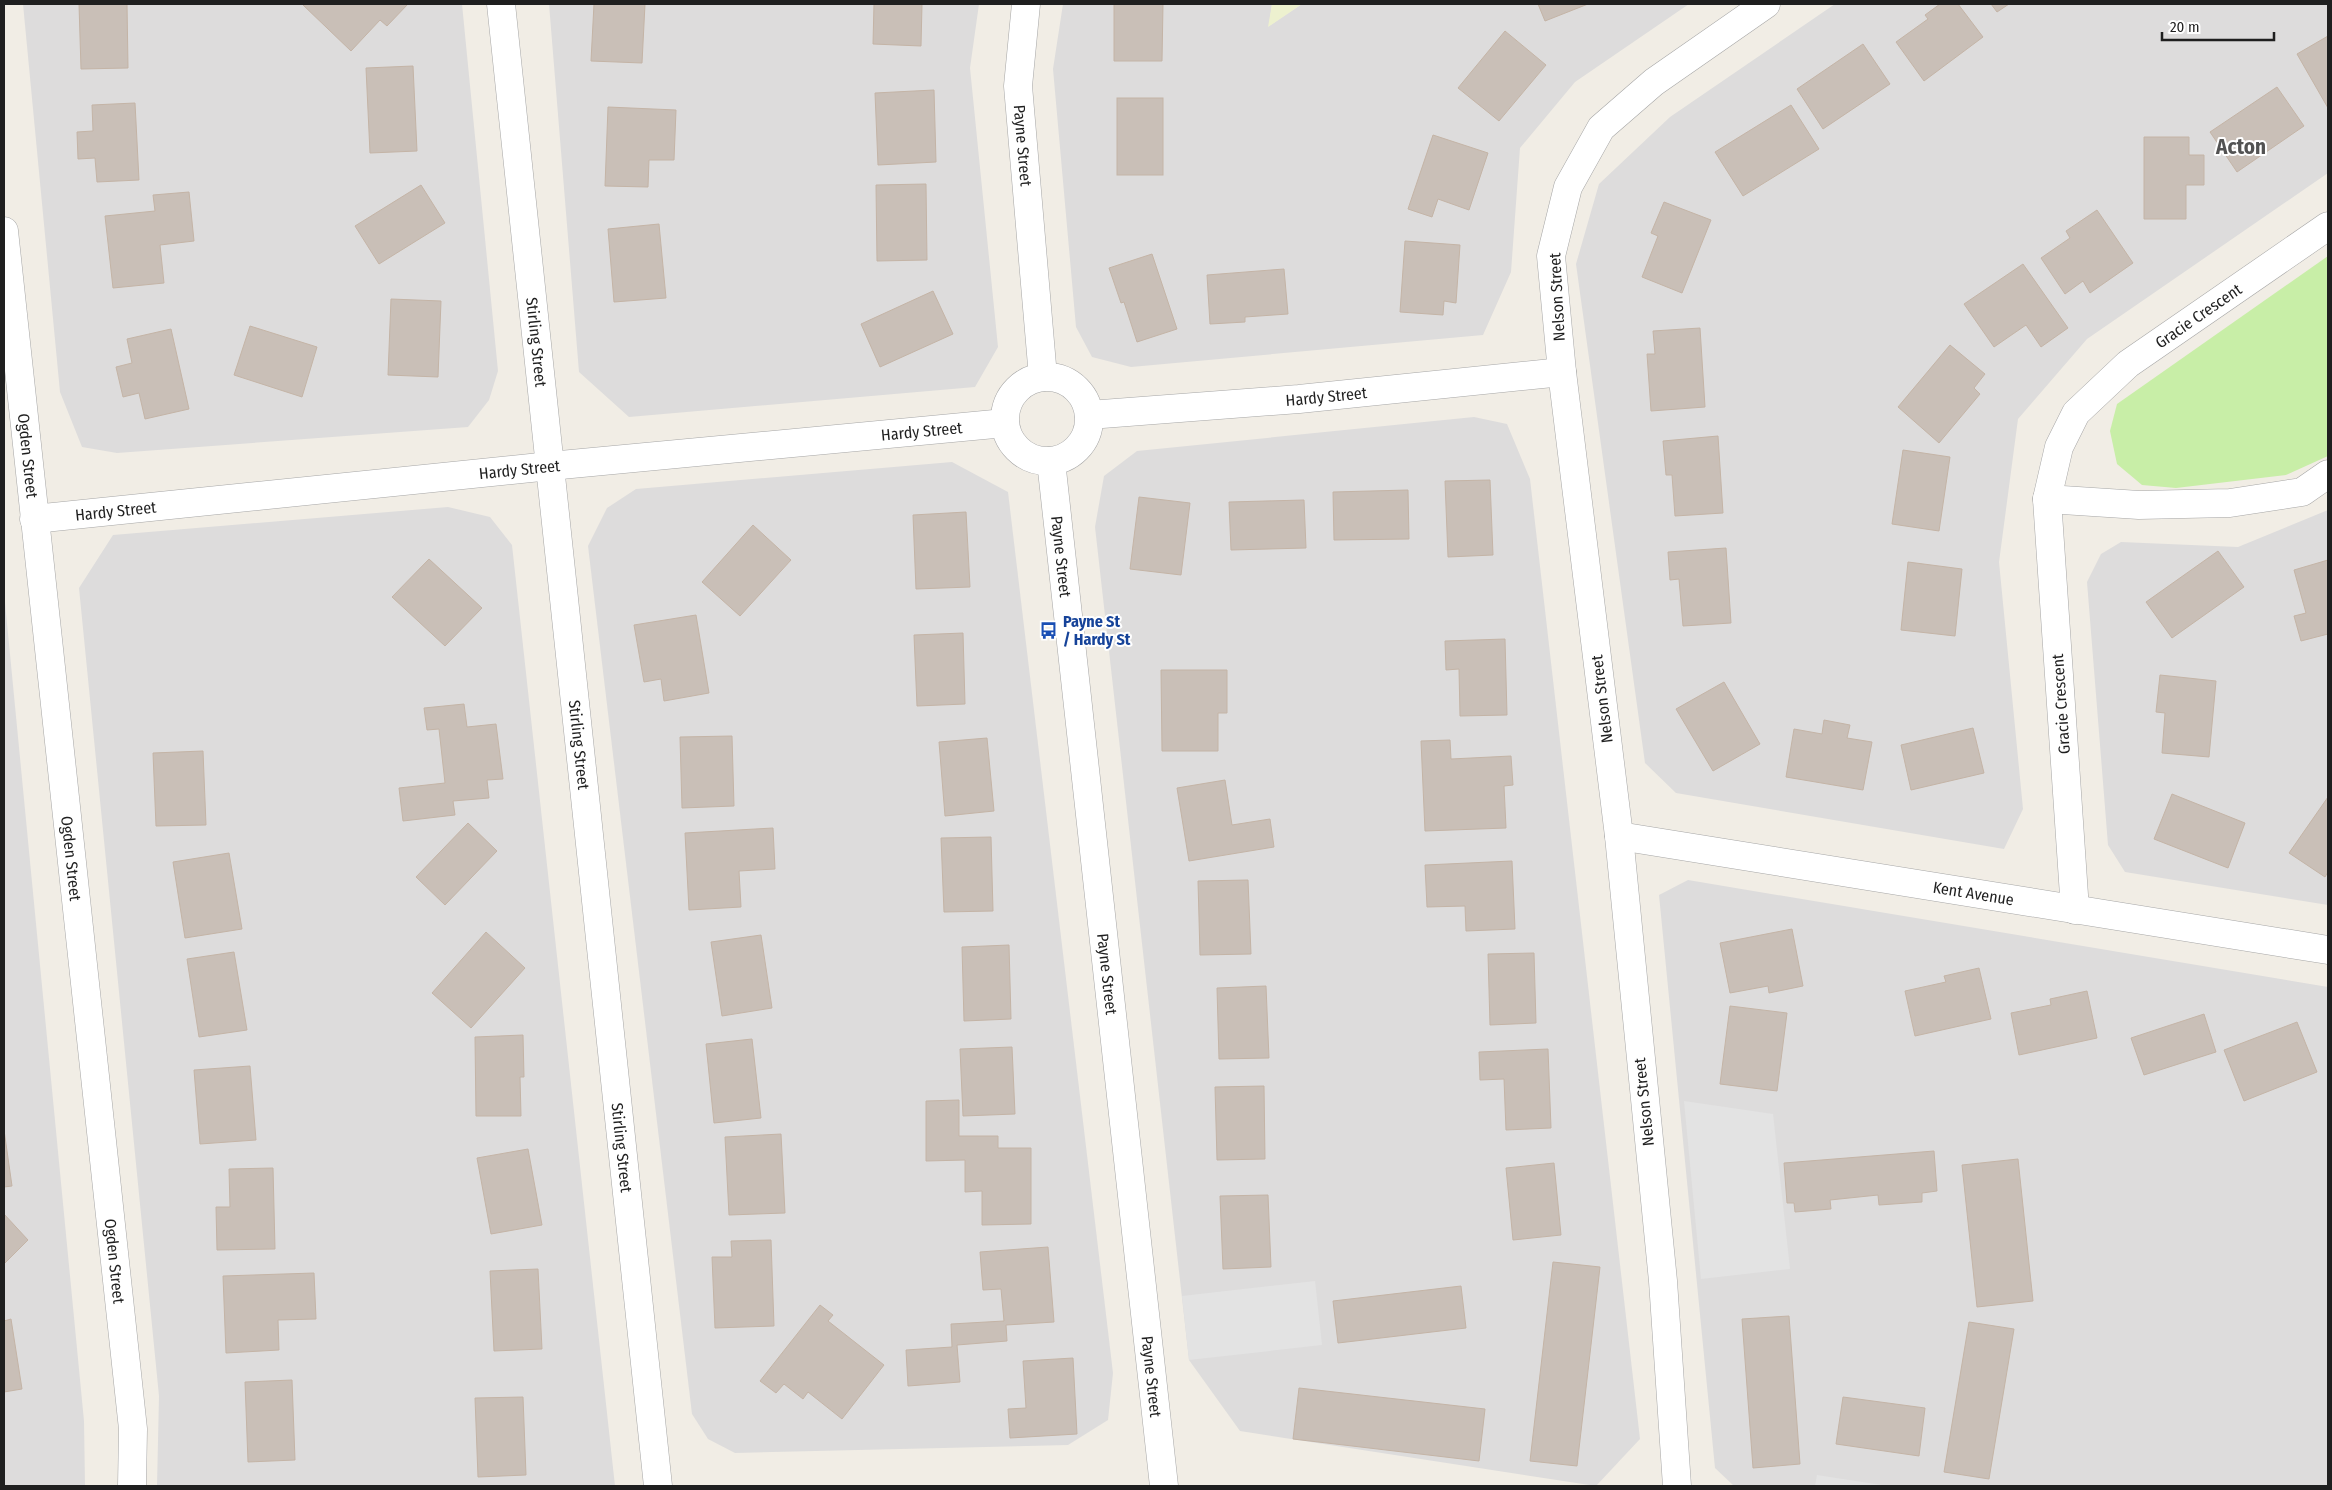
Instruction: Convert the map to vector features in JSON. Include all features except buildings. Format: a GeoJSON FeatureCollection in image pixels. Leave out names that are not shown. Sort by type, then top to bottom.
{"type":"FeatureCollection","features":[{"type":"Feature","properties":{"kind":"street","name":"Stirling Street"},"geometry":{"type":"LineString","coordinates":[[501,4],[658,1486]]}},
{"type":"Feature","properties":{"kind":"street","name":"Payne Street"},"geometry":{"type":"LineString","coordinates":[[1026,4],[1018,86],[1043,377]]}},
{"type":"Feature","properties":{"kind":"street","name":"Nelson Street"},"geometry":{"type":"LineString","coordinates":[[1677,1486],[1663,1281],[1619,836],[1562,372],[1551,256],[1568,187],[1602,128],[1654,82],[1766,4]]}},
{"type":"Feature","properties":{"kind":"street","name":"Gracie Crescent"},"geometry":{"type":"LineString","coordinates":[[2075,910],[2047,499],[2059,447],[2076,413],[2128,364],[2328,226]]}},
{"type":"Feature","properties":{"kind":"street","name":"Ogden Street"},"geometry":{"type":"LineString","coordinates":[[4,230],[132,1419],[132,1486]]}},
{"type":"Feature","properties":{"kind":"street","name":"Hardy Street"},"geometry":{"type":"LineString","coordinates":[[1089,415],[1299,399],[1562,372]]}},
{"type":"Feature","properties":{"kind":"street"},"geometry":{"type":"LineString","coordinates":[[1043,377],[1056,378],[1068,383],[1078,391],[1086,402],[1089,415],[1088,428],[1079,445],[1064,457],[1051,461],[1038,460],[1026,455],[1016,447],[1009,436],[1005,423],[1006,410],[1011,398],[1019,388],[1030,380],[1043,377]]}},
{"type":"Feature","properties":{"kind":"street","name":"Hardy Street"},"geometry":{"type":"LineString","coordinates":[[34,519],[550,466],[1005,423]]}},
{"type":"Feature","properties":{"kind":"street","name":"Payne Street"},"geometry":{"type":"LineString","coordinates":[[1051,461],[1164,1486]]}},
{"type":"Feature","properties":{"kind":"street"},"geometry":{"type":"LineString","coordinates":[[2047,499],[2139,505],[2230,503],[2302,492],[2328,474]]}},
{"type":"Feature","properties":{"kind":"street","name":"Kent Avenue"},"geometry":{"type":"LineString","coordinates":[[1619,836],[2328,950]]}},
{"type":"Feature","properties":{"kind":"shaded area"},"geometry":{"type":"Polygon","coordinates":[[[23,4],[462,4],[498,371],[489,400],[468,427],[117,453],[82,447],[60,392],[23,4]]]}},
{"type":"Feature","properties":{"kind":"shaded area"},"geometry":{"type":"Polygon","coordinates":[[[549,4],[979,4],[970,68],[998,347],[975,387],[629,417],[579,372],[549,4]]]}},
{"type":"Feature","properties":{"kind":"shaded area"},"geometry":{"type":"Polygon","coordinates":[[[1063,4],[1272,4],[1269,26],[1302,4],[1689,4],[1575,82],[1520,148],[1511,272],[1483,335],[1131,367],[1092,357],[1076,327],[1053,69],[1063,4]]]}},
{"type":"Feature","properties":{"kind":"shaded area"},"geometry":{"type":"Polygon","coordinates":[[[1835,4],[2328,4],[2328,173],[2087,339],[2018,419],[1999,562],[2023,809],[2004,849],[1676,793],[1645,763],[1576,264],[1599,184],[1670,117],[1835,4]]]}},
{"type":"Feature","properties":{"kind":"shaded area"},"geometry":{"type":"Polygon","coordinates":[[[1474,417],[1507,424],[1530,479],[1640,1439],[1596,1486],[1240,1431],[1189,1360],[1095,527],[1104,476],[1137,451],[1474,417]]]}},
{"type":"Feature","properties":{"kind":"shaded area"},"geometry":{"type":"Polygon","coordinates":[[[952,462],[1008,492],[1113,1373],[1108,1420],[1068,1445],[735,1453],[708,1439],[692,1414],[588,546],[607,508],[636,489],[952,462]]]}},
{"type":"Feature","properties":{"kind":"shaded area"},"geometry":{"type":"Polygon","coordinates":[[[448,507],[490,517],[512,545],[615,1486],[157,1486],[159,1396],[79,588],[113,535],[448,507]]]}},
{"type":"Feature","properties":{"kind":"shaded area"},"geometry":{"type":"Polygon","coordinates":[[[2328,510],[2328,905],[2125,872],[2108,845],[2087,582],[2101,554],[2121,542],[2238,547],[2328,510]]]}},
{"type":"Feature","properties":{"kind":"shaded area"},"geometry":{"type":"Polygon","coordinates":[[[4,592],[84,1421],[85,1486],[4,1486],[4,592]]]}},
{"type":"Feature","properties":{"kind":"shaded area"},"geometry":{"type":"Polygon","coordinates":[[[1688,880],[2328,987],[2328,1486],[1734,1486],[1715,1468],[1659,895],[1688,880]]]}},
{"type":"Feature","properties":{"kind":"shaded area"},"geometry":{"type":"Polygon","coordinates":[[[1684,1101],[1773,1114],[1790,1269],[1701,1279],[1684,1101]]]}},
{"type":"Feature","properties":{"kind":"shaded area"},"geometry":{"type":"Polygon","coordinates":[[[1315,1281],[1322,1345],[1189,1360],[1182,1296],[1315,1281]]]}},
{"type":"Feature","properties":{"kind":"shaded area"},"geometry":{"type":"Polygon","coordinates":[[[1817,1475],[1888,1486],[1815,1486],[1817,1475]]]}},
{"type":"Feature","properties":{"kind":"green space"},"geometry":{"type":"Polygon","coordinates":[[[1272,4],[1302,4],[1268,27],[1272,4]]]}},
{"type":"Feature","properties":{"kind":"green space"},"geometry":{"type":"Polygon","coordinates":[[[2328,256],[2328,456],[2286,475],[2176,488],[2142,485],[2117,464],[2110,431],[2117,404],[2328,256]]]}},
{"type":"Feature","properties":{"kind":"place","name":"Payne St / Hardy St"},"geometry":{"type":"Point","coordinates":[1049,630]}},
{"type":"Feature","properties":{"kind":"district","name":"Acton"},"geometry":{"type":"Point","coordinates":[2241,147]}}]}
